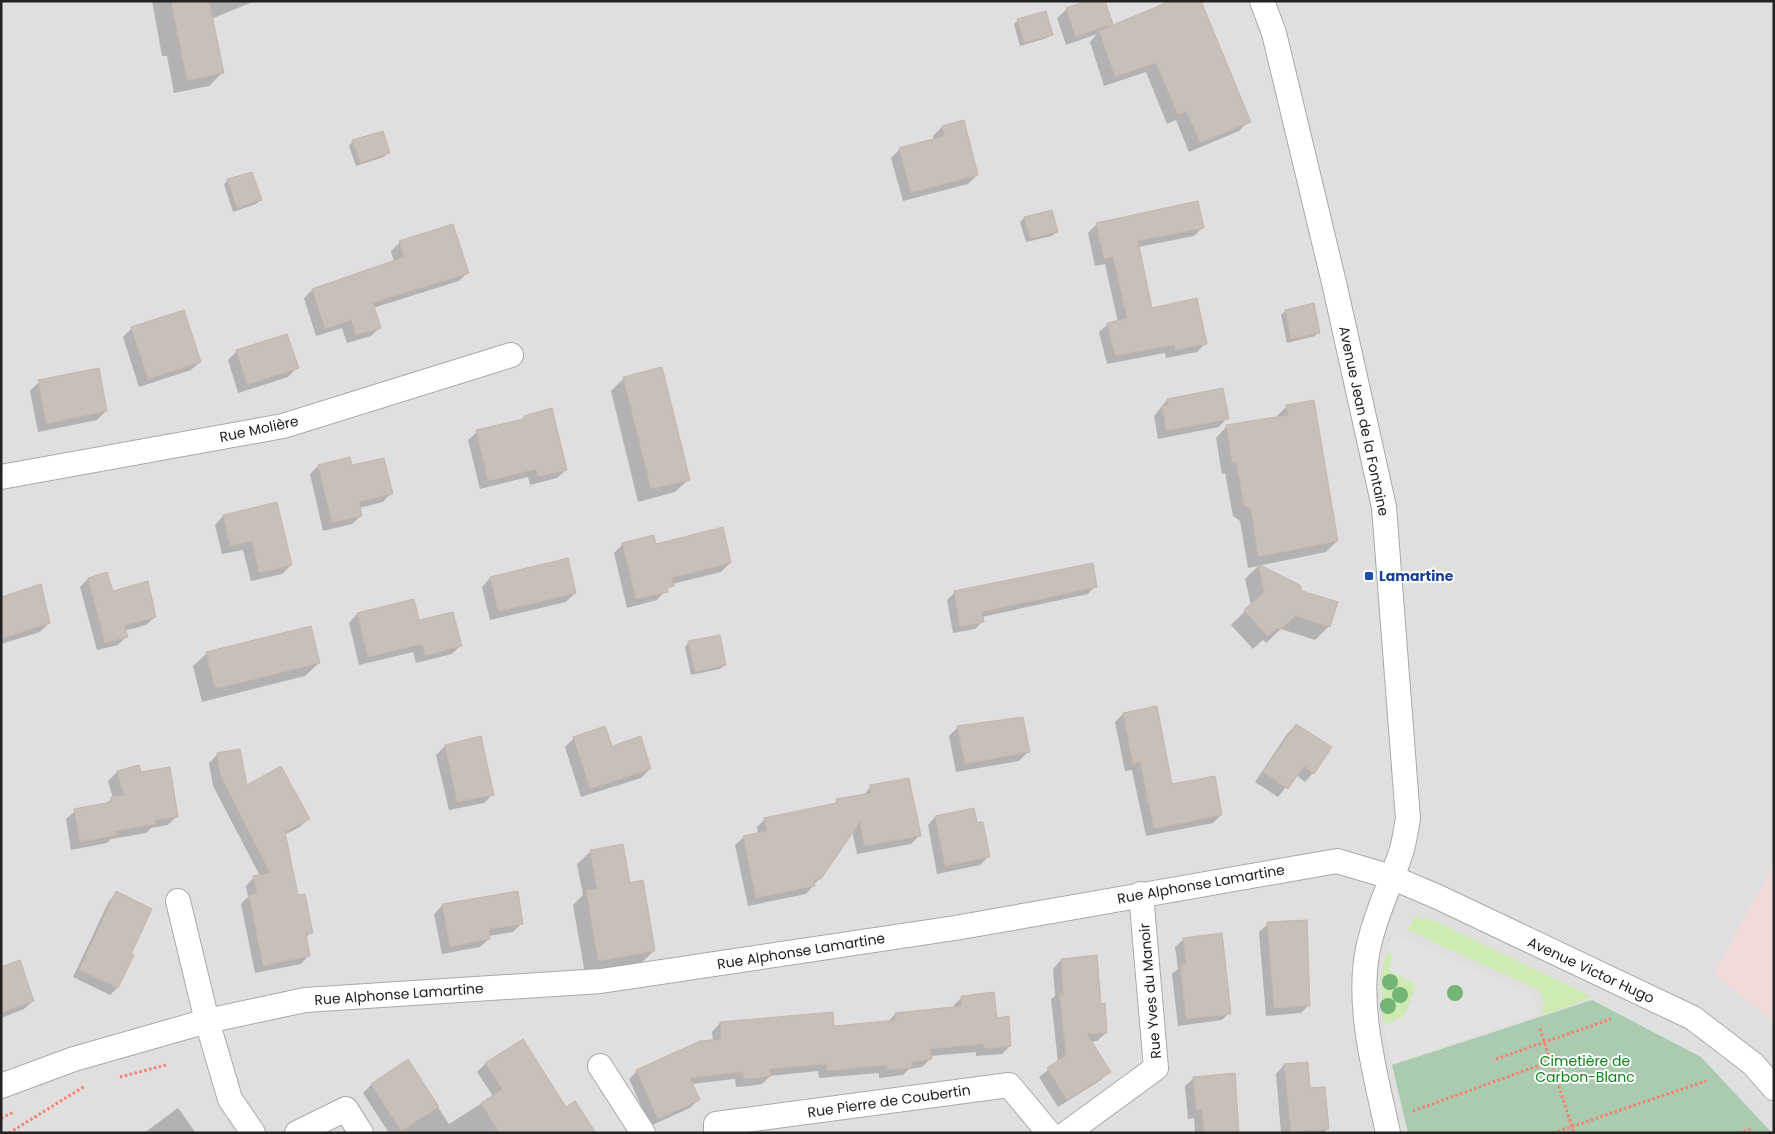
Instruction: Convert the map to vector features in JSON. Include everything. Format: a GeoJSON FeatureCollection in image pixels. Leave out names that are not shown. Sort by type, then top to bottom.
{"type":"FeatureCollection","features":[{"type":"Feature","properties":{"kind":"street","name":"Avenue Jean de la Fontaine"},"geometry":{"type":"LineString","coordinates":[[1262,1],[1274,33],[1335,288],[1384,507],[1408,819],[1402,848],[1368,949],[1364,980],[1368,1035],[1388,1133]]}},
{"type":"Feature","properties":{"kind":"street","name":"Rue Molière"},"geometry":{"type":"LineString","coordinates":[[1,477],[283,426],[511,355]]}},
{"type":"Feature","properties":{"kind":"street","name":"Rue Alphonse Lamartine"},"geometry":{"type":"LineString","coordinates":[[1,1086],[74,1059],[207,1021],[305,1000],[601,981],[955,928],[1337,861],[1391,877]]}},
{"type":"Feature","properties":{"kind":"street","name":"Avenue Victor Hugo"},"geometry":{"type":"LineString","coordinates":[[1391,877],[1438,897],[1694,1018],[1753,1064],[1774,1088]]}},
{"type":"Feature","properties":{"kind":"street","name":"Rue Yves du Manoir"},"geometry":{"type":"LineString","coordinates":[[1067,1133],[1156,1068],[1141,894]]}},
{"type":"Feature","properties":{"kind":"street"},"geometry":{"type":"LineString","coordinates":[[178,901],[207,1021],[230,1099],[253,1133]]}},
{"type":"Feature","properties":{"kind":"street"},"geometry":{"type":"LineString","coordinates":[[600,1066],[643,1133]]}},
{"type":"Feature","properties":{"kind":"street","name":"Rue Pierre de Coubertin"},"geometry":{"type":"LineString","coordinates":[[716,1133],[716,1124],[1010,1085],[1050,1133]]}},
{"type":"Feature","properties":{"kind":"street"},"geometry":{"type":"LineString","coordinates":[[297,1133],[346,1109],[361,1133]]}},
{"type":"Feature","properties":{"kind":"path"},"geometry":{"type":"LineString","coordinates":[[1496,1059],[1611,1018]]}},
{"type":"Feature","properties":{"kind":"path"},"geometry":{"type":"LineString","coordinates":[[1540,1029],[1574,1133]]}},
{"type":"Feature","properties":{"kind":"path"},"geometry":{"type":"LineString","coordinates":[[1414,1111],[1551,1062]]}},
{"type":"Feature","properties":{"kind":"path"},"geometry":{"type":"LineString","coordinates":[[113,1079],[166,1065]]}},
{"type":"Feature","properties":{"kind":"path"},"geometry":{"type":"LineString","coordinates":[[1554,1133],[1706,1081]]}},
{"type":"Feature","properties":{"kind":"path"},"geometry":{"type":"LineString","coordinates":[[9,1133],[87,1085]]}},
{"type":"Feature","properties":{"kind":"path"},"geometry":{"type":"LineString","coordinates":[[1739,1133],[1753,1128]]}},
{"type":"Feature","properties":{"kind":"shaded area"},"geometry":{"type":"Polygon","coordinates":[[[1,1],[1774,1],[1774,865],[1714,974],[1774,1022],[1774,1133],[1,1133],[1,1]]]}},
{"type":"Feature","properties":{"kind":"shaded area"},"geometry":{"type":"Polygon","coordinates":[[[1774,865],[1774,1022],[1714,974],[1774,865]]]}},
{"type":"Feature","properties":{"kind":"shaded area"},"geometry":{"type":"Polygon","coordinates":[[[1393,933],[1531,994],[1538,1009],[1535,1015],[1392,1064],[1384,1026],[1405,1016],[1417,985],[1390,971],[1393,953],[1388,947],[1393,933]]]}},
{"type":"Feature","properties":{"kind":"green space"},"geometry":{"type":"Polygon","coordinates":[[[1415,917],[1435,921],[1590,996],[1576,1004],[1542,1015],[1544,1000],[1539,990],[1408,930],[1415,917]]]}},
{"type":"Feature","properties":{"kind":"green space"},"geometry":{"type":"Polygon","coordinates":[[[1392,953],[1389,971],[1417,984],[1404,1016],[1384,1024],[1381,977],[1386,954],[1392,953]]]}},
{"type":"Feature","properties":{"kind":"green space","name":"Cimetière de Carbon-Blanc"},"geometry":{"type":"Polygon","coordinates":[[[1592,1000],[1701,1057],[1772,1133],[1408,1133],[1392,1065],[1592,1000]]]}},
{"type":"Feature","properties":{"kind":"building"},"geometry":{"type":"Polygon","coordinates":[[[171,1],[209,1],[224,73],[187,81],[171,1]]]}},
{"type":"Feature","properties":{"kind":"building"},"geometry":{"type":"Polygon","coordinates":[[[1088,1],[1105,1],[1113,24],[1075,37],[1066,8],[1088,1]]]}},
{"type":"Feature","properties":{"kind":"building"},"geometry":{"type":"Polygon","coordinates":[[[1170,1],[1201,1],[1251,122],[1200,143],[1186,111],[1178,115],[1156,63],[1115,77],[1099,31],[1170,1]]]}},
{"type":"Feature","properties":{"kind":"building"},"geometry":{"type":"Polygon","coordinates":[[[1046,11],[1053,35],[1024,43],[1017,19],[1046,11]]]}},
{"type":"Feature","properties":{"kind":"building"},"geometry":{"type":"Polygon","coordinates":[[[964,120],[978,175],[911,193],[899,148],[944,136],[942,126],[964,120]]]}},
{"type":"Feature","properties":{"kind":"building"},"geometry":{"type":"Polygon","coordinates":[[[383,131],[390,153],[360,163],[352,140],[383,131]]]}},
{"type":"Feature","properties":{"kind":"building"},"geometry":{"type":"Polygon","coordinates":[[[252,172],[262,200],[237,208],[227,179],[252,172]]]}},
{"type":"Feature","properties":{"kind":"building"},"geometry":{"type":"Polygon","coordinates":[[[1198,201],[1204,228],[1138,241],[1152,308],[1197,298],[1207,344],[1175,350],[1174,345],[1115,356],[1107,323],[1127,318],[1113,257],[1104,259],[1096,223],[1198,201]]]}},
{"type":"Feature","properties":{"kind":"building"},"geometry":{"type":"Polygon","coordinates":[[[1052,210],[1058,232],[1030,239],[1024,217],[1052,210]]]}},
{"type":"Feature","properties":{"kind":"building"},"geometry":{"type":"Polygon","coordinates":[[[453,224],[469,273],[373,303],[381,328],[356,335],[351,320],[325,329],[312,289],[404,257],[399,241],[453,224]]]}},
{"type":"Feature","properties":{"kind":"building"},"geometry":{"type":"Polygon","coordinates":[[[1314,303],[1320,333],[1291,339],[1285,310],[1314,303]]]}},
{"type":"Feature","properties":{"kind":"building"},"geometry":{"type":"Polygon","coordinates":[[[184,310],[201,362],[148,379],[131,327],[184,310]]]}},
{"type":"Feature","properties":{"kind":"building"},"geometry":{"type":"Polygon","coordinates":[[[287,334],[299,368],[247,385],[236,350],[287,334]]]}},
{"type":"Feature","properties":{"kind":"building"},"geometry":{"type":"Polygon","coordinates":[[[662,367],[690,480],[651,489],[623,377],[662,367]]]}},
{"type":"Feature","properties":{"kind":"building"},"geometry":{"type":"Polygon","coordinates":[[[99,368],[107,411],[46,424],[38,380],[99,368]]]}},
{"type":"Feature","properties":{"kind":"building"},"geometry":{"type":"Polygon","coordinates":[[[1223,388],[1229,419],[1166,431],[1162,406],[1168,405],[1167,399],[1223,388]]]}},
{"type":"Feature","properties":{"kind":"building"},"geometry":{"type":"Polygon","coordinates":[[[1314,400],[1338,541],[1258,557],[1251,510],[1244,505],[1236,463],[1232,463],[1226,425],[1288,415],[1286,405],[1314,400]]]}},
{"type":"Feature","properties":{"kind":"building"},"geometry":{"type":"Polygon","coordinates":[[[552,408],[567,470],[538,477],[536,469],[488,481],[476,430],[524,419],[524,416],[552,408]]]}},
{"type":"Feature","properties":{"kind":"building"},"geometry":{"type":"Polygon","coordinates":[[[350,457],[352,465],[384,458],[393,494],[359,502],[362,516],[332,523],[318,465],[350,457]]]}},
{"type":"Feature","properties":{"kind":"building"},"geometry":{"type":"Polygon","coordinates":[[[277,502],[292,565],[259,573],[252,541],[230,546],[223,515],[277,502]]]}},
{"type":"Feature","properties":{"kind":"building"},"geometry":{"type":"Polygon","coordinates":[[[723,527],[731,563],[672,578],[674,586],[667,588],[668,592],[636,599],[622,543],[654,535],[656,544],[723,527]]]}},
{"type":"Feature","properties":{"kind":"building"},"geometry":{"type":"Polygon","coordinates":[[[568,558],[576,593],[498,612],[490,577],[568,558]]]}},
{"type":"Feature","properties":{"kind":"building"},"geometry":{"type":"Polygon","coordinates":[[[1093,563],[1097,587],[982,612],[984,622],[960,627],[954,591],[1093,563]]]}},
{"type":"Feature","properties":{"kind":"building"},"geometry":{"type":"Polygon","coordinates":[[[1258,564],[1300,585],[1302,591],[1338,602],[1330,627],[1295,616],[1280,630],[1277,628],[1267,636],[1244,610],[1264,592],[1258,564]]]}},
{"type":"Feature","properties":{"kind":"building"},"geometry":{"type":"Polygon","coordinates":[[[107,572],[113,591],[148,581],[156,617],[124,626],[128,637],[105,643],[88,578],[107,572]]]}},
{"type":"Feature","properties":{"kind":"building"},"geometry":{"type":"Polygon","coordinates":[[[41,584],[50,623],[1,639],[1,597],[41,584]]]}},
{"type":"Feature","properties":{"kind":"building"},"geometry":{"type":"Polygon","coordinates":[[[414,599],[419,620],[453,612],[462,646],[425,656],[422,644],[368,657],[357,613],[414,599]]]}},
{"type":"Feature","properties":{"kind":"building"},"geometry":{"type":"Polygon","coordinates":[[[311,626],[320,663],[215,689],[206,652],[311,626]]]}},
{"type":"Feature","properties":{"kind":"building"},"geometry":{"type":"Polygon","coordinates":[[[720,635],[726,665],[695,672],[688,641],[720,635]]]}},
{"type":"Feature","properties":{"kind":"building"},"geometry":{"type":"Polygon","coordinates":[[[1157,706],[1172,784],[1215,776],[1222,815],[1154,829],[1140,762],[1133,764],[1123,713],[1157,706]]]}},
{"type":"Feature","properties":{"kind":"building"},"geometry":{"type":"Polygon","coordinates":[[[1023,717],[1030,752],[965,764],[957,726],[1023,717]]]}},
{"type":"Feature","properties":{"kind":"building"},"geometry":{"type":"Polygon","coordinates":[[[1296,724],[1332,747],[1314,774],[1304,766],[1288,789],[1263,772],[1296,724]]]}},
{"type":"Feature","properties":{"kind":"building"},"geometry":{"type":"Polygon","coordinates":[[[605,726],[612,746],[641,736],[651,769],[590,789],[573,737],[605,726]]]}},
{"type":"Feature","properties":{"kind":"building"},"geometry":{"type":"Polygon","coordinates":[[[481,736],[494,795],[457,802],[445,745],[481,736]]]}},
{"type":"Feature","properties":{"kind":"building"},"geometry":{"type":"Polygon","coordinates":[[[240,749],[247,785],[281,766],[310,819],[285,832],[298,895],[305,894],[313,933],[306,934],[310,956],[263,966],[249,895],[257,893],[253,876],[270,873],[221,777],[217,753],[240,749]]]}},
{"type":"Feature","properties":{"kind":"building"},"geometry":{"type":"Polygon","coordinates":[[[139,765],[141,772],[170,767],[178,817],[155,820],[156,824],[116,831],[117,835],[80,842],[74,809],[111,802],[111,797],[124,795],[117,771],[139,765]]]}},
{"type":"Feature","properties":{"kind":"building"},"geometry":{"type":"Polygon","coordinates":[[[909,778],[921,836],[864,846],[860,822],[821,879],[814,880],[815,886],[756,898],[743,836],[767,831],[764,818],[837,803],[836,799],[871,793],[870,785],[909,778]]]}},
{"type":"Feature","properties":{"kind":"building"},"geometry":{"type":"Polygon","coordinates":[[[974,808],[977,822],[983,822],[990,857],[945,866],[935,816],[974,808]]]}},
{"type":"Feature","properties":{"kind":"building"},"geometry":{"type":"Polygon","coordinates":[[[623,844],[630,883],[643,880],[655,951],[598,961],[586,890],[597,889],[590,850],[623,844]]]}},
{"type":"Feature","properties":{"kind":"building"},"geometry":{"type":"Polygon","coordinates":[[[116,891],[152,909],[131,954],[134,955],[118,988],[79,970],[116,891]]]}},
{"type":"Feature","properties":{"kind":"building"},"geometry":{"type":"Polygon","coordinates":[[[518,891],[523,924],[489,929],[490,939],[450,947],[442,904],[518,891]]]}},
{"type":"Feature","properties":{"kind":"building"},"geometry":{"type":"Polygon","coordinates":[[[1307,920],[1310,1006],[1274,1008],[1267,922],[1307,920]]]}},
{"type":"Feature","properties":{"kind":"building"},"geometry":{"type":"Polygon","coordinates":[[[1222,933],[1231,1014],[1186,1019],[1180,965],[1186,964],[1183,938],[1222,933]]]}},
{"type":"Feature","properties":{"kind":"building"},"geometry":{"type":"Polygon","coordinates":[[[1097,955],[1101,1004],[1105,1003],[1107,1033],[1087,1034],[1111,1072],[1067,1100],[1047,1068],[1066,1055],[1059,990],[1063,996],[1061,959],[1097,955]]]}},
{"type":"Feature","properties":{"kind":"building"},"geometry":{"type":"Polygon","coordinates":[[[20,960],[34,1001],[1,1013],[1,967],[20,960]]]}},
{"type":"Feature","properties":{"kind":"building"},"geometry":{"type":"Polygon","coordinates":[[[994,992],[997,1018],[1009,1016],[1011,1046],[984,1049],[983,1044],[930,1049],[932,1059],[912,1062],[912,1068],[887,1070],[887,1065],[827,1071],[826,1064],[770,1069],[771,1076],[758,1078],[744,1079],[743,1072],[690,1078],[700,1100],[658,1119],[636,1070],[700,1041],[721,1039],[720,1022],[833,1012],[834,1026],[896,1020],[895,1013],[962,1006],[961,996],[994,992]]]}},
{"type":"Feature","properties":{"kind":"building"},"geometry":{"type":"Polygon","coordinates":[[[523,1039],[566,1107],[575,1101],[596,1133],[499,1133],[481,1103],[502,1089],[485,1063],[523,1039]]]}},
{"type":"Feature","properties":{"kind":"building"},"geometry":{"type":"Polygon","coordinates":[[[408,1059],[439,1107],[401,1131],[371,1084],[408,1059]]]}},
{"type":"Feature","properties":{"kind":"building"},"geometry":{"type":"Polygon","coordinates":[[[1308,1062],[1310,1088],[1325,1087],[1329,1129],[1291,1133],[1284,1064],[1308,1062]]]}},
{"type":"Feature","properties":{"kind":"building"},"geometry":{"type":"Polygon","coordinates":[[[1235,1073],[1239,1133],[1204,1133],[1202,1110],[1196,1110],[1193,1077],[1235,1073]]]}},
{"type":"Feature","properties":{"kind":"place","name":"Lamartine"},"geometry":{"type":"Point","coordinates":[1369,576]}}]}
